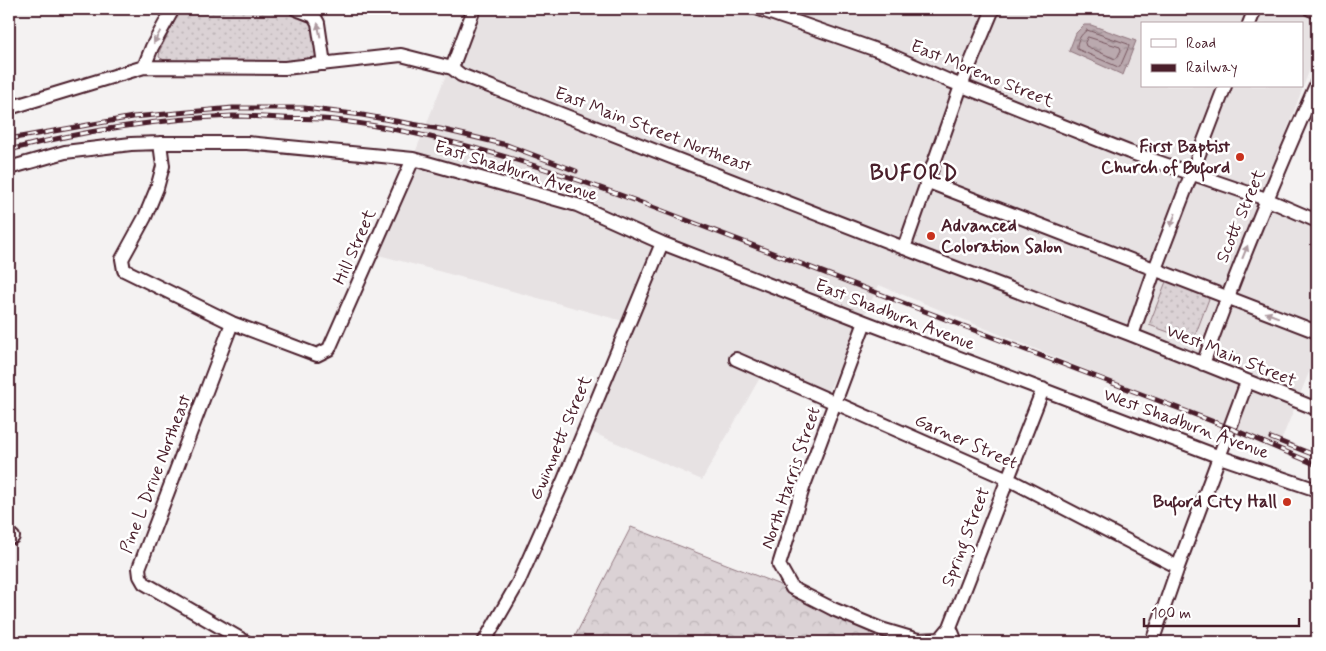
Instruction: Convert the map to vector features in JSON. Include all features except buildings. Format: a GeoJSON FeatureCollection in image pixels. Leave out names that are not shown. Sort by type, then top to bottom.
{"type":"FeatureCollection","features":[{"type":"Feature","properties":{"kind":"street"},"geometry":{"type":"LineString","coordinates":[[144,68],[152,48],[173,9]]}},
{"type":"Feature","properties":{"kind":"street"},"geometry":{"type":"LineString","coordinates":[[296,9],[314,16],[318,23],[324,64]]}},
{"type":"Feature","properties":{"kind":"street"},"geometry":{"type":"LineString","coordinates":[[452,68],[474,9]]}},
{"type":"Feature","properties":{"kind":"street","name":"East Moreno Street"},"geometry":{"type":"LineString","coordinates":[[759,9],[888,54],[961,86],[1129,152],[1266,199],[1317,221]]}},
{"type":"Feature","properties":{"kind":"street"},"geometry":{"type":"LineString","coordinates":[[904,248],[961,86],[993,9]]}},
{"type":"Feature","properties":{"kind":"street"},"geometry":{"type":"LineString","coordinates":[[1250,22],[1255,9]]}},
{"type":"Feature","properties":{"kind":"street"},"geometry":{"type":"LineString","coordinates":[[1310,9],[1317,12]]}},
{"type":"Feature","properties":{"kind":"street","name":"East Main Street Northeast"},"geometry":{"type":"LineString","coordinates":[[9,108],[144,68],[285,68],[401,55],[452,68],[461,75],[1132,335]]}},
{"type":"Feature","properties":{"kind":"street","name":"Scott Street"},"geometry":{"type":"LineString","coordinates":[[1203,364],[1226,297],[1266,199],[1317,83]]}},
{"type":"Feature","properties":{"kind":"street"},"geometry":{"type":"LineString","coordinates":[[1132,335],[1190,174],[1224,88]]}},
{"type":"Feature","properties":{"kind":"street"},"geometry":{"type":"LineString","coordinates":[[160,143],[163,166],[157,188],[145,217],[122,259],[124,270],[232,323]]}},
{"type":"Feature","properties":{"kind":"street","name":"East Shadburn Avenue"},"geometry":{"type":"LineString","coordinates":[[9,168],[65,152],[132,144],[160,143],[247,143],[413,158],[577,205],[662,243],[865,322],[1043,388]]}},
{"type":"Feature","properties":{"kind":"street","name":"Hill Street"},"geometry":{"type":"LineString","coordinates":[[232,323],[317,355],[329,349],[413,158]]}},
{"type":"Feature","properties":{"kind":"street"},"geometry":{"type":"LineString","coordinates":[[926,181],[1317,332]]}},
{"type":"Feature","properties":{"kind":"street","name":"Gwinnett Street"},"geometry":{"type":"LineString","coordinates":[[484,642],[518,583],[662,243]]}},
{"type":"Feature","properties":{"kind":"street","name":"North Harris Street"},"geometry":{"type":"LineString","coordinates":[[865,322],[803,488],[779,565],[792,588],[833,609],[881,629],[918,640],[940,639],[950,628]]}},
{"type":"Feature","properties":{"kind":"street","name":"Pine L Drive Northeast"},"geometry":{"type":"LineString","coordinates":[[232,323],[139,568],[140,576],[144,583],[246,642]]}},
{"type":"Feature","properties":{"kind":"street","name":"West Main Street"},"geometry":{"type":"LineString","coordinates":[[1132,335],[1317,409]]}},
{"type":"Feature","properties":{"kind":"street","name":"Garner Street"},"geometry":{"type":"LineString","coordinates":[[736,359],[1008,479],[1178,567]]}},
{"type":"Feature","properties":{"kind":"street"},"geometry":{"type":"LineString","coordinates":[[1152,642],[1247,382]]}},
{"type":"Feature","properties":{"kind":"street","name":"West Shadburn Avenue"},"geometry":{"type":"LineString","coordinates":[[1043,388],[1220,457],[1317,490]]}},
{"type":"Feature","properties":{"kind":"street","name":"Spring Street"},"geometry":{"type":"LineString","coordinates":[[950,628],[1043,388]]}},
{"type":"Feature","properties":{"kind":"street"},"geometry":{"type":"LineString","coordinates":[[950,628],[956,642]]}},
{"type":"Feature","properties":{"kind":"shaded area"},"geometry":{"type":"Polygon","coordinates":[[[472,9],[1306,9],[1317,13],[1317,50],[1304,85],[1304,22],[1141,22],[1141,88],[1303,88],[1263,194],[1317,214],[1317,353],[1278,448],[879,285],[827,394],[766,367],[702,480],[580,427],[623,321],[375,254],[472,9]]]}},
{"type":"Feature","properties":{"kind":"green space"},"geometry":{"type":"Polygon","coordinates":[[[181,9],[284,9],[312,20],[319,50],[315,57],[299,61],[269,63],[164,60],[159,57],[160,50],[181,9]]]}},
{"type":"Feature","properties":{"kind":"green space"},"geometry":{"type":"Polygon","coordinates":[[[1167,279],[1210,296],[1193,341],[1149,325],[1167,279]]]}},
{"type":"Feature","properties":{"kind":"green space"},"geometry":{"type":"Polygon","coordinates":[[[631,527],[927,642],[572,642],[631,527]]]}},
{"type":"Feature","properties":{"kind":"water"},"geometry":{"type":"Polygon","coordinates":[[[1084,25],[1091,25],[1136,41],[1123,75],[1069,51],[1076,33],[1084,25]]]}},
{"type":"Feature","properties":{"kind":"railway"},"geometry":{"type":"LineString","coordinates":[[9,139],[133,117],[233,108],[304,108],[362,115],[440,129],[507,145],[576,171]]}},
{"type":"Feature","properties":{"kind":"railway"},"geometry":{"type":"LineString","coordinates":[[9,150],[64,137],[148,123],[251,116],[335,120],[412,133],[487,151],[561,174],[634,200],[1230,428],[1317,465]]}},
{"type":"Feature","properties":{"kind":"railway"},"geometry":{"type":"LineString","coordinates":[[1271,438],[1317,456]]}},
{"type":"Feature","properties":{"kind":"place","name":"First Baptist Church of Buford"},"geometry":{"type":"Point","coordinates":[1240,157]}},
{"type":"Feature","properties":{"kind":"place","name":"Advanced Coloration Salon"},"geometry":{"type":"Point","coordinates":[931,236]}},
{"type":"Feature","properties":{"kind":"place","name":"Buford City Hall"},"geometry":{"type":"Point","coordinates":[1287,502]}},
{"type":"Feature","properties":{"kind":"district","name":"BUFORD"},"geometry":{"type":"Point","coordinates":[914,174]}}]}
